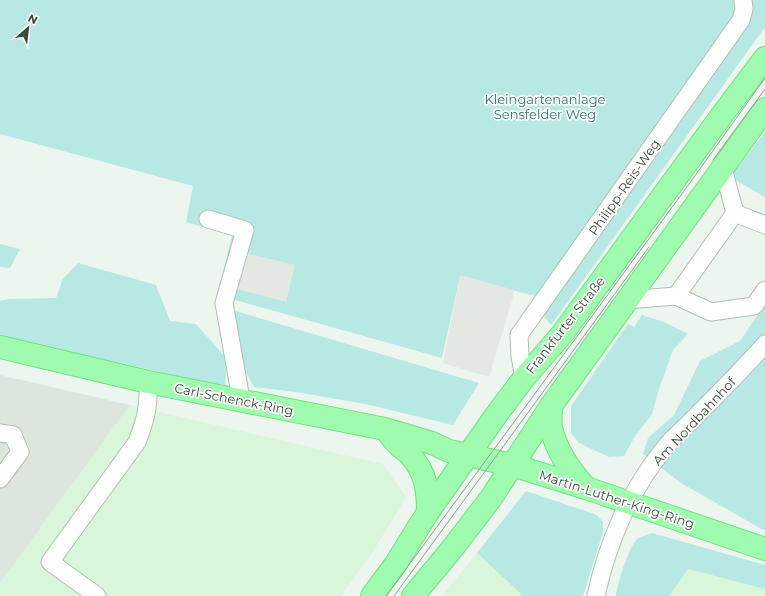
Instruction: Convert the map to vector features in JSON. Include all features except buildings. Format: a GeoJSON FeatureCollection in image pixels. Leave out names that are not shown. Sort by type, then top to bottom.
{"type":"FeatureCollection","features":[{"type":"Feature","properties":{"kind":"main road","name":"Frankfurter Straße"},"geometry":{"type":"LineString","coordinates":[[372,596],[395,565],[428,512],[468,454],[524,378],[563,333],[765,58]]}},
{"type":"Feature","properties":{"kind":"main road"},"geometry":{"type":"LineString","coordinates":[[413,596],[452,549],[491,498],[551,406],[765,109]]}},
{"type":"Feature","properties":{"kind":"main road","name":"Carl-Schenck-Ring"},"geometry":{"type":"LineString","coordinates":[[0,348],[148,382],[384,428],[432,443],[449,451],[468,454]]}},
{"type":"Feature","properties":{"kind":"main road"},"geometry":{"type":"LineString","coordinates":[[551,406],[551,427],[558,448],[568,468],[586,488]]}},
{"type":"Feature","properties":{"kind":"main road"},"geometry":{"type":"LineString","coordinates":[[384,428],[410,455],[419,467],[426,482],[428,491],[428,512]]}},
{"type":"Feature","properties":{"kind":"main road","name":"Martin-Luther-King-Ring"},"geometry":{"type":"LineString","coordinates":[[468,454],[512,465],[586,488],[765,549]]}},
{"type":"Feature","properties":{"kind":"street","name":"Philipp-Reis-Weg"},"geometry":{"type":"LineString","coordinates":[[524,378],[520,356],[519,335],[741,20],[744,9],[743,0]]}},
{"type":"Feature","properties":{"kind":"street"},"geometry":{"type":"LineString","coordinates":[[723,168],[735,212]]}},
{"type":"Feature","properties":{"kind":"street"},"geometry":{"type":"LineString","coordinates":[[735,212],[765,225]]}},
{"type":"Feature","properties":{"kind":"street"},"geometry":{"type":"LineString","coordinates":[[676,296],[735,212]]}},
{"type":"Feature","properties":{"kind":"street"},"geometry":{"type":"LineString","coordinates":[[208,220],[244,230],[224,303],[241,400]]}},
{"type":"Feature","properties":{"kind":"street"},"geometry":{"type":"LineString","coordinates":[[626,300],[676,296],[711,312],[754,306],[765,290]]}},
{"type":"Feature","properties":{"kind":"street","name":"Am Nordbahnhof"},"geometry":{"type":"LineString","coordinates":[[596,596],[606,554],[644,476],[664,448],[740,372],[765,344]]}},
{"type":"Feature","properties":{"kind":"street"},"geometry":{"type":"LineString","coordinates":[[97,596],[50,562],[137,442],[143,428],[149,403],[148,382]]}},
{"type":"Feature","properties":{"kind":"street"},"geometry":{"type":"LineString","coordinates":[[0,433],[13,436],[20,452],[0,479]]}},
{"type":"Feature","properties":{"kind":"shaded area"},"geometry":{"type":"Polygon","coordinates":[[[242,252],[295,265],[286,302],[233,288],[242,252]]]}},
{"type":"Feature","properties":{"kind":"shaded area"},"geometry":{"type":"Polygon","coordinates":[[[460,275],[515,290],[489,377],[443,363],[460,275]]]}},
{"type":"Feature","properties":{"kind":"shaded area"},"geometry":{"type":"Polygon","coordinates":[[[0,375],[130,405],[0,583],[0,375]]]}},
{"type":"Feature","properties":{"kind":"shaded area"},"geometry":{"type":"Polygon","coordinates":[[[130,405],[383,464],[406,497],[371,555],[341,596],[0,596],[0,583],[130,405]]]}},
{"type":"Feature","properties":{"kind":"shaded area"},"geometry":{"type":"Polygon","coordinates":[[[477,553],[523,596],[442,596],[477,553]]]}},
{"type":"Feature","properties":{"kind":"shaded area"},"geometry":{"type":"Polygon","coordinates":[[[688,569],[765,589],[765,596],[669,596],[688,569]]]}},
{"type":"Feature","properties":{"kind":"green space","name":"Kleingartenanlage Sensfelder Weg"},"geometry":{"type":"Polygon","coordinates":[[[0,0],[765,0],[765,27],[551,325],[546,319],[535,312],[542,298],[460,276],[442,358],[217,295],[232,236],[186,222],[193,186],[0,134],[0,0]]]}},
{"type":"Feature","properties":{"kind":"green space"},"geometry":{"type":"Polygon","coordinates":[[[765,132],[765,197],[737,181],[733,174],[765,132]]]}},
{"type":"Feature","properties":{"kind":"green space"},"geometry":{"type":"Polygon","coordinates":[[[0,244],[20,249],[10,268],[0,267],[0,244]]]}},
{"type":"Feature","properties":{"kind":"green space"},"geometry":{"type":"Polygon","coordinates":[[[78,263],[156,285],[170,321],[196,324],[227,359],[225,385],[191,379],[0,336],[0,301],[8,299],[56,298],[63,279],[78,263]]]}},
{"type":"Feature","properties":{"kind":"green space"},"geometry":{"type":"Polygon","coordinates":[[[765,304],[765,531],[681,483],[643,454],[648,438],[674,415],[700,361],[740,341],[765,304]]]}},
{"type":"Feature","properties":{"kind":"green space"},"geometry":{"type":"Polygon","coordinates":[[[229,309],[479,383],[453,425],[365,404],[296,392],[254,387],[236,354],[229,309]]]}},
{"type":"Feature","properties":{"kind":"green space"},"geometry":{"type":"Polygon","coordinates":[[[642,315],[664,322],[688,334],[673,350],[652,414],[634,438],[624,456],[609,457],[579,443],[571,433],[571,406],[628,324],[634,327],[642,315]]]}},
{"type":"Feature","properties":{"kind":"green space"},"geometry":{"type":"Polygon","coordinates":[[[526,491],[597,515],[603,522],[603,532],[583,596],[523,596],[477,553],[526,491]]]}},
{"type":"Feature","properties":{"kind":"green space"},"geometry":{"type":"Polygon","coordinates":[[[652,533],[765,565],[765,589],[688,569],[669,596],[616,596],[630,549],[637,539],[652,533]]]}},
{"type":"Feature","properties":{"kind":"tram line"},"geometry":{"type":"LineString","coordinates":[[386,596],[684,191],[765,78]]}},
{"type":"Feature","properties":{"kind":"tram line"},"geometry":{"type":"LineString","coordinates":[[713,160],[765,89]]}},
{"type":"Feature","properties":{"kind":"tram line"},"geometry":{"type":"LineString","coordinates":[[394,596],[649,247]]}}]}
